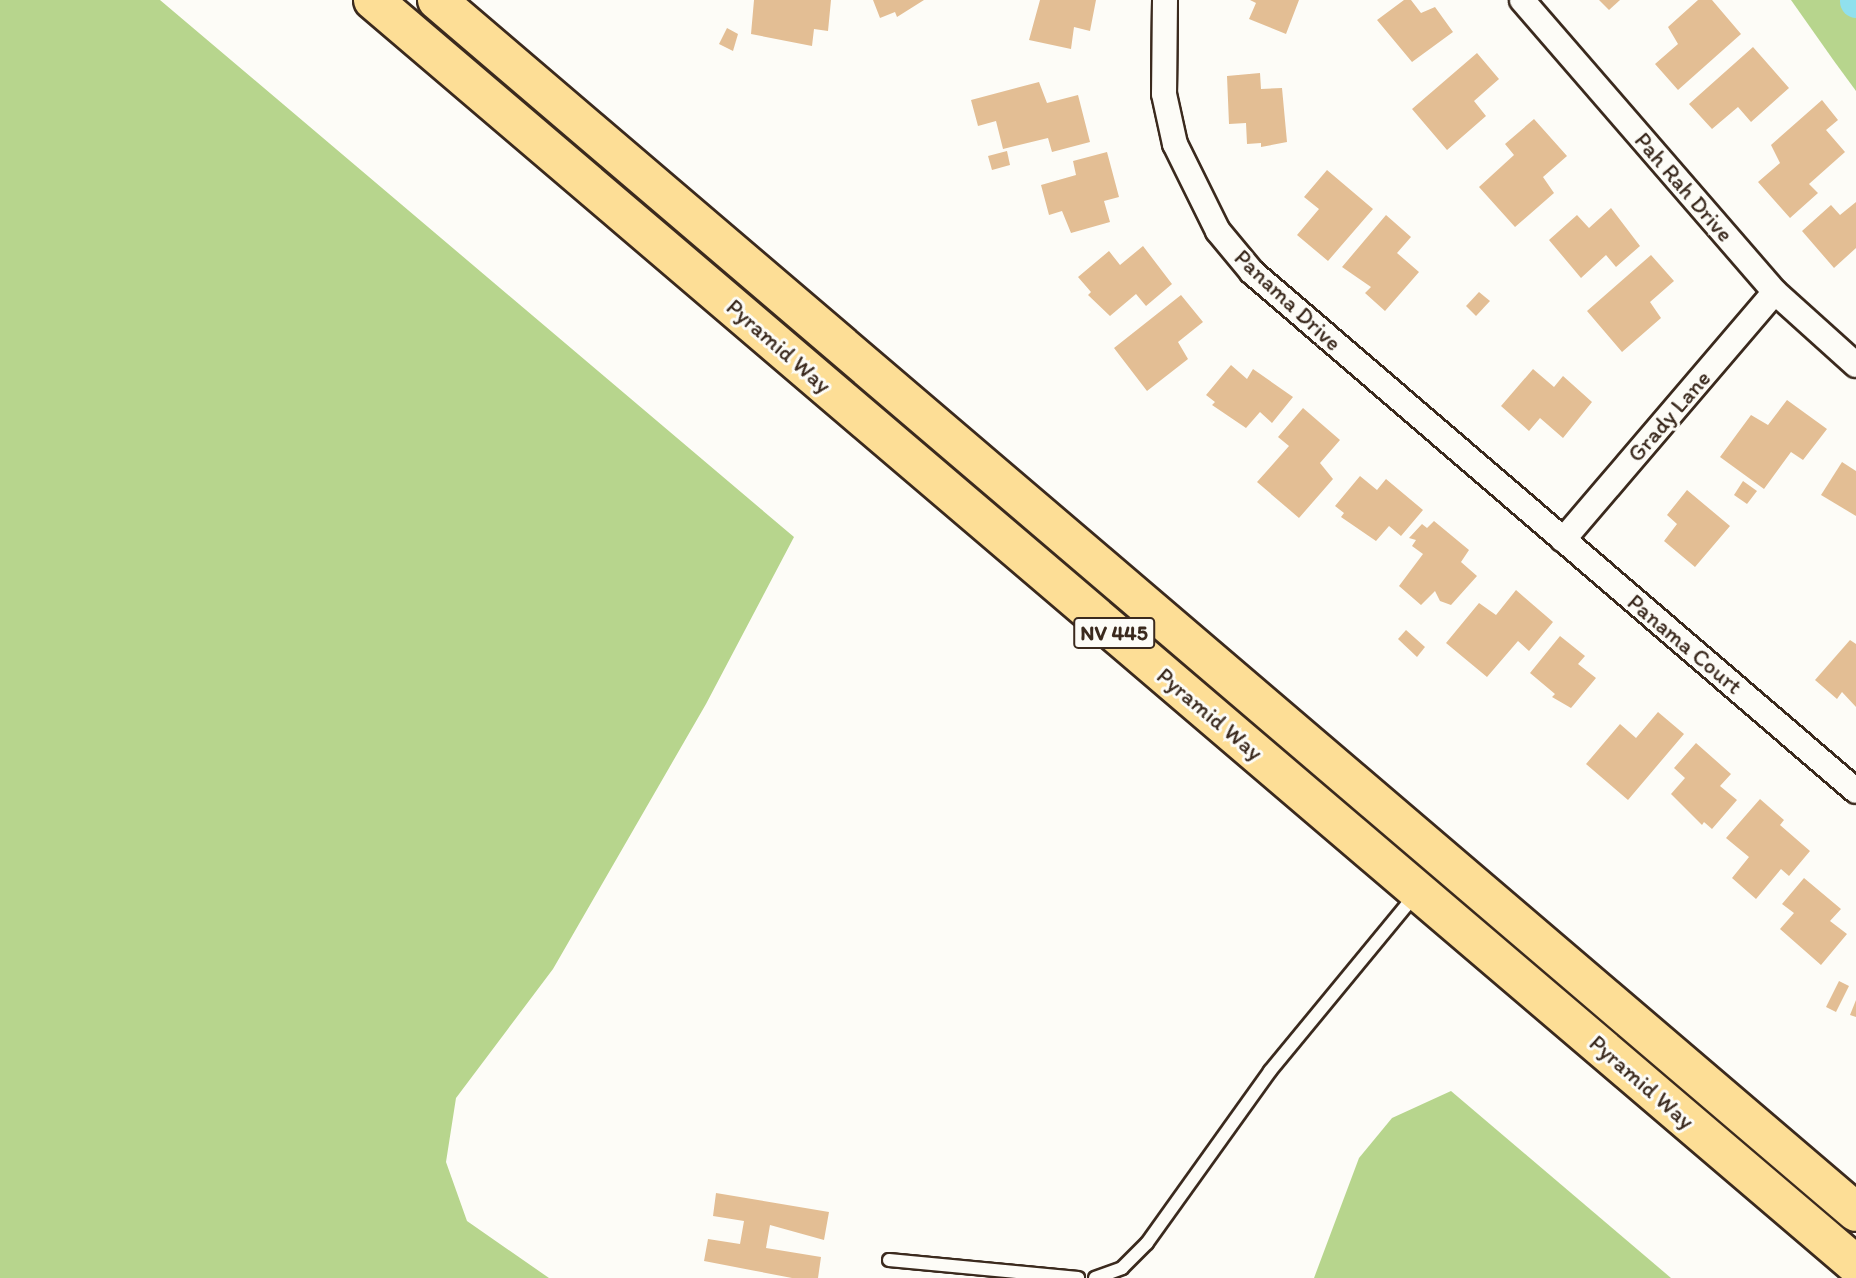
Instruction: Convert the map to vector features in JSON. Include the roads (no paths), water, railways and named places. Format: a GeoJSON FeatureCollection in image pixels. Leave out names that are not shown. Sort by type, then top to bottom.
{"type":"FeatureCollection","features":[{"type":"Feature","properties":{"kind":"main road","name":"Pyramid Way"},"geometry":{"type":"LineString","coordinates":[[373,0],[1856,1265]]}},
{"type":"Feature","properties":{"kind":"main road","name":"Pyramid Way"},"geometry":{"type":"LineString","coordinates":[[437,0],[1856,1212]]}},
{"type":"Feature","properties":{"kind":"street","name":"Panama Drive"},"geometry":{"type":"LineString","coordinates":[[1165,0],[1161,50],[1172,131],[1193,188],[1218,231],[1274,292],[1513,498]]}},
{"type":"Feature","properties":{"kind":"street","name":"Pah Rah Drive"},"geometry":{"type":"LineString","coordinates":[[1522,0],[1775,292],[1856,365]]}},
{"type":"Feature","properties":{"kind":"street","name":"Grady Lane"},"geometry":{"type":"LineString","coordinates":[[1563,540],[1775,292]]}},
{"type":"Feature","properties":{"kind":"street","name":"Panama Court"},"geometry":{"type":"LineString","coordinates":[[1513,498],[1856,790]]}},
{"type":"Feature","properties":{"kind":"lane"},"geometry":{"type":"LineString","coordinates":[[1095,1278],[1122,1268],[1147,1243],[1270,1071],[1419,890]]}},
{"type":"Feature","properties":{"kind":"lane"},"geometry":{"type":"LineString","coordinates":[[889,1259],[1077,1278]]}}]}
